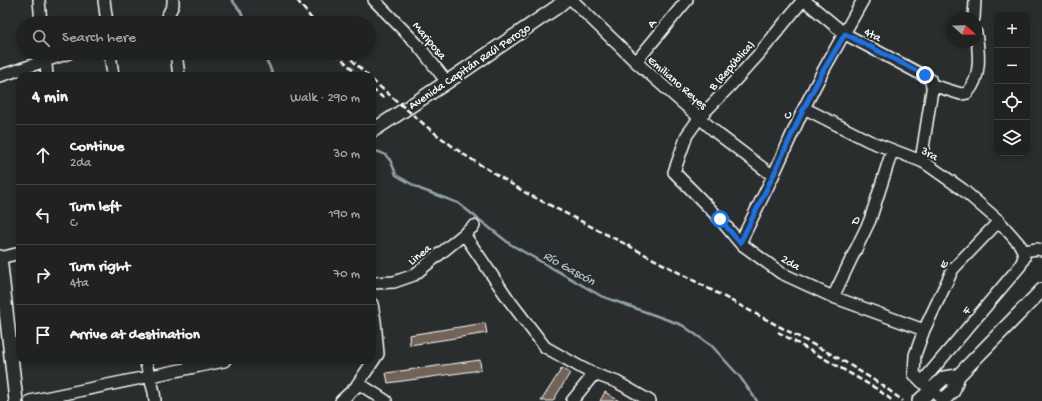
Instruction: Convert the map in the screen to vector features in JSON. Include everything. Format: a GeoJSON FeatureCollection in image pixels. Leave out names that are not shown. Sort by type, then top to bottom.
{"type":"FeatureCollection","features":[{"type":"Feature","properties":{"kind":"main road","name":"Avenida Capitán Raúl Perozo"},"geometry":{"type":"LineString","coordinates":[[376,128],[447,82],[565,0]]}},
{"type":"Feature","properties":{"kind":"main road"},"geometry":{"type":"LineString","coordinates":[[0,258],[10,333],[16,401]]}},
{"type":"Feature","properties":{"kind":"main road"},"geometry":{"type":"LineString","coordinates":[[942,401],[953,391],[958,376],[1042,290]]}},
{"type":"Feature","properties":{"kind":"main road"},"geometry":{"type":"LineString","coordinates":[[919,401],[926,386],[944,378],[958,376]]}},
{"type":"Feature","properties":{"kind":"street"},"geometry":{"type":"LineString","coordinates":[[39,0],[40,16]]}},
{"type":"Feature","properties":{"kind":"street"},"geometry":{"type":"LineString","coordinates":[[104,0],[105,16]]}},
{"type":"Feature","properties":{"kind":"street"},"geometry":{"type":"LineString","coordinates":[[168,16],[173,5],[173,0]]}},
{"type":"Feature","properties":{"kind":"street","name":"Mariposa"},"geometry":{"type":"LineString","coordinates":[[374,0],[418,44],[447,82]]}},
{"type":"Feature","properties":{"kind":"street","name":"Emiliano Reyes"},"geometry":{"type":"LineString","coordinates":[[572,0],[636,62],[718,134],[773,176]]}},
{"type":"Feature","properties":{"kind":"street","name":"A"},"geometry":{"type":"LineString","coordinates":[[636,62],[687,0]]}},
{"type":"Feature","properties":{"kind":"street","name":"4ta"},"geometry":{"type":"LineString","coordinates":[[804,0],[845,34],[925,75],[930,79],[932,85]]}},
{"type":"Feature","properties":{"kind":"street","name":"B (República)"},"geometry":{"type":"LineString","coordinates":[[674,172],[687,135],[700,117],[754,59],[804,0]]}},
{"type":"Feature","properties":{"kind":"street","name":"C"},"geometry":{"type":"LineString","coordinates":[[740,243],[804,108],[863,0]]}},
{"type":"Feature","properties":{"kind":"street"},"geometry":{"type":"LineString","coordinates":[[974,12],[975,0]]}},
{"type":"Feature","properties":{"kind":"street"},"geometry":{"type":"LineString","coordinates":[[922,161],[932,85],[961,94],[967,93],[971,89],[976,77],[979,48]]}},
{"type":"Feature","properties":{"kind":"street"},"geometry":{"type":"LineString","coordinates":[[0,76],[38,60]]}},
{"type":"Feature","properties":{"kind":"street"},"geometry":{"type":"LineString","coordinates":[[45,60],[47,72]]}},
{"type":"Feature","properties":{"kind":"street"},"geometry":{"type":"LineString","coordinates":[[111,60],[112,72]]}},
{"type":"Feature","properties":{"kind":"street"},"geometry":{"type":"LineString","coordinates":[[177,60],[178,72]]}},
{"type":"Feature","properties":{"kind":"street","name":"3ra"},"geometry":{"type":"LineString","coordinates":[[804,108],[869,142],[922,161],[962,189],[999,221],[1020,244],[1024,251]]}},
{"type":"Feature","properties":{"kind":"street","name":"D"},"geometry":{"type":"LineString","coordinates":[[833,297],[870,220],[892,151]]}},
{"type":"Feature","properties":{"kind":"street","name":"2da"},"geometry":{"type":"LineString","coordinates":[[674,172],[720,219],[740,243],[781,273],[833,297],[924,330]]}},
{"type":"Feature","properties":{"kind":"street","name":"E"},"geometry":{"type":"LineString","coordinates":[[926,386],[914,374],[915,355],[924,330],[953,269],[999,221]]}},
{"type":"Feature","properties":{"kind":"street","name":"Linea"},"geometry":{"type":"LineString","coordinates":[[376,283],[394,282],[414,275],[474,226]]}},
{"type":"Feature","properties":{"kind":"street"},"geometry":{"type":"LineString","coordinates":[[464,234],[509,300],[545,347],[594,374],[617,382],[650,401]]}},
{"type":"Feature","properties":{"kind":"street"},"geometry":{"type":"LineString","coordinates":[[1024,251],[1037,249],[1042,250]]}},
{"type":"Feature","properties":{"kind":"street","name":"F"},"geometry":{"type":"LineString","coordinates":[[926,386],[1020,266],[1024,258],[1024,251]]}},
{"type":"Feature","properties":{"kind":"street"},"geometry":{"type":"LineString","coordinates":[[0,258],[16,254]]}},
{"type":"Feature","properties":{"kind":"street"},"geometry":{"type":"LineString","coordinates":[[376,332],[378,354],[376,357]]}},
{"type":"Feature","properties":{"kind":"street"},"geometry":{"type":"LineString","coordinates":[[146,364],[155,401]]}},
{"type":"Feature","properties":{"kind":"street"},"geometry":{"type":"LineString","coordinates":[[30,401],[210,364]]}},
{"type":"Feature","properties":{"kind":"street"},"geometry":{"type":"LineString","coordinates":[[341,401],[355,388],[371,364]]}},
{"type":"Feature","properties":{"kind":"street"},"geometry":{"type":"LineString","coordinates":[[572,401],[594,374]]}},
{"type":"Feature","properties":{"kind":"street"},"geometry":{"type":"LineString","coordinates":[[358,383],[386,401]]}},
{"type":"Feature","properties":{"kind":"street"},"geometry":{"type":"LineString","coordinates":[[926,386],[942,401]]}},
{"type":"Feature","properties":{"kind":"building"},"geometry":{"type":"Polygon","coordinates":[[[485,323],[487,333],[410,345],[409,335],[485,323]]]}},
{"type":"Feature","properties":{"kind":"building"},"geometry":{"type":"Polygon","coordinates":[[[480,360],[481,370],[388,383],[386,373],[480,360]]]}},
{"type":"Feature","properties":{"kind":"building"},"geometry":{"type":"Polygon","coordinates":[[[562,368],[570,373],[553,401],[541,401],[562,368]]]}},
{"type":"Feature","properties":{"kind":"building"},"geometry":{"type":"Polygon","coordinates":[[[605,392],[619,401],[600,401],[605,392]]]}},
{"type":"Feature","properties":{"kind":"waterway","name":"Río Gascón"},"geometry":{"type":"LineString","coordinates":[[232,0],[242,16]]}},
{"type":"Feature","properties":{"kind":"waterway","name":"Río Gascón"},"geometry":{"type":"LineString","coordinates":[[266,60],[272,72]]}},
{"type":"Feature","properties":{"kind":"waterway","name":"Río Gascón"},"geometry":{"type":"LineString","coordinates":[[376,151],[386,155],[391,162],[396,175],[420,189],[458,203],[510,244],[601,296],[682,325],[712,346],[740,377],[757,401]]}},
{"type":"Feature","properties":{"kind":"railway"},"geometry":{"type":"LineString","coordinates":[[297,0],[310,16]]}},
{"type":"Feature","properties":{"kind":"railway"},"geometry":{"type":"LineString","coordinates":[[343,60],[355,72]]}},
{"type":"Feature","properties":{"kind":"railway"},"geometry":{"type":"LineString","coordinates":[[352,60],[364,72]]}},
{"type":"Feature","properties":{"kind":"railway"},"geometry":{"type":"LineString","coordinates":[[376,83],[432,131],[463,154],[526,193],[633,248],[840,359],[882,385],[903,401]]}},
{"type":"Feature","properties":{"kind":"railway"},"geometry":{"type":"LineString","coordinates":[[376,92],[385,99]]}},
{"type":"Feature","properties":{"kind":"railway"},"geometry":{"type":"LineString","coordinates":[[778,332],[877,389],[893,401]]}},
{"type":"Feature","properties":{"kind":"route"},"geometry":{"type":"LineString","coordinates":[[720,219],[740,243],[804,108],[823,71],[845,34],[925,75]]}}]}
